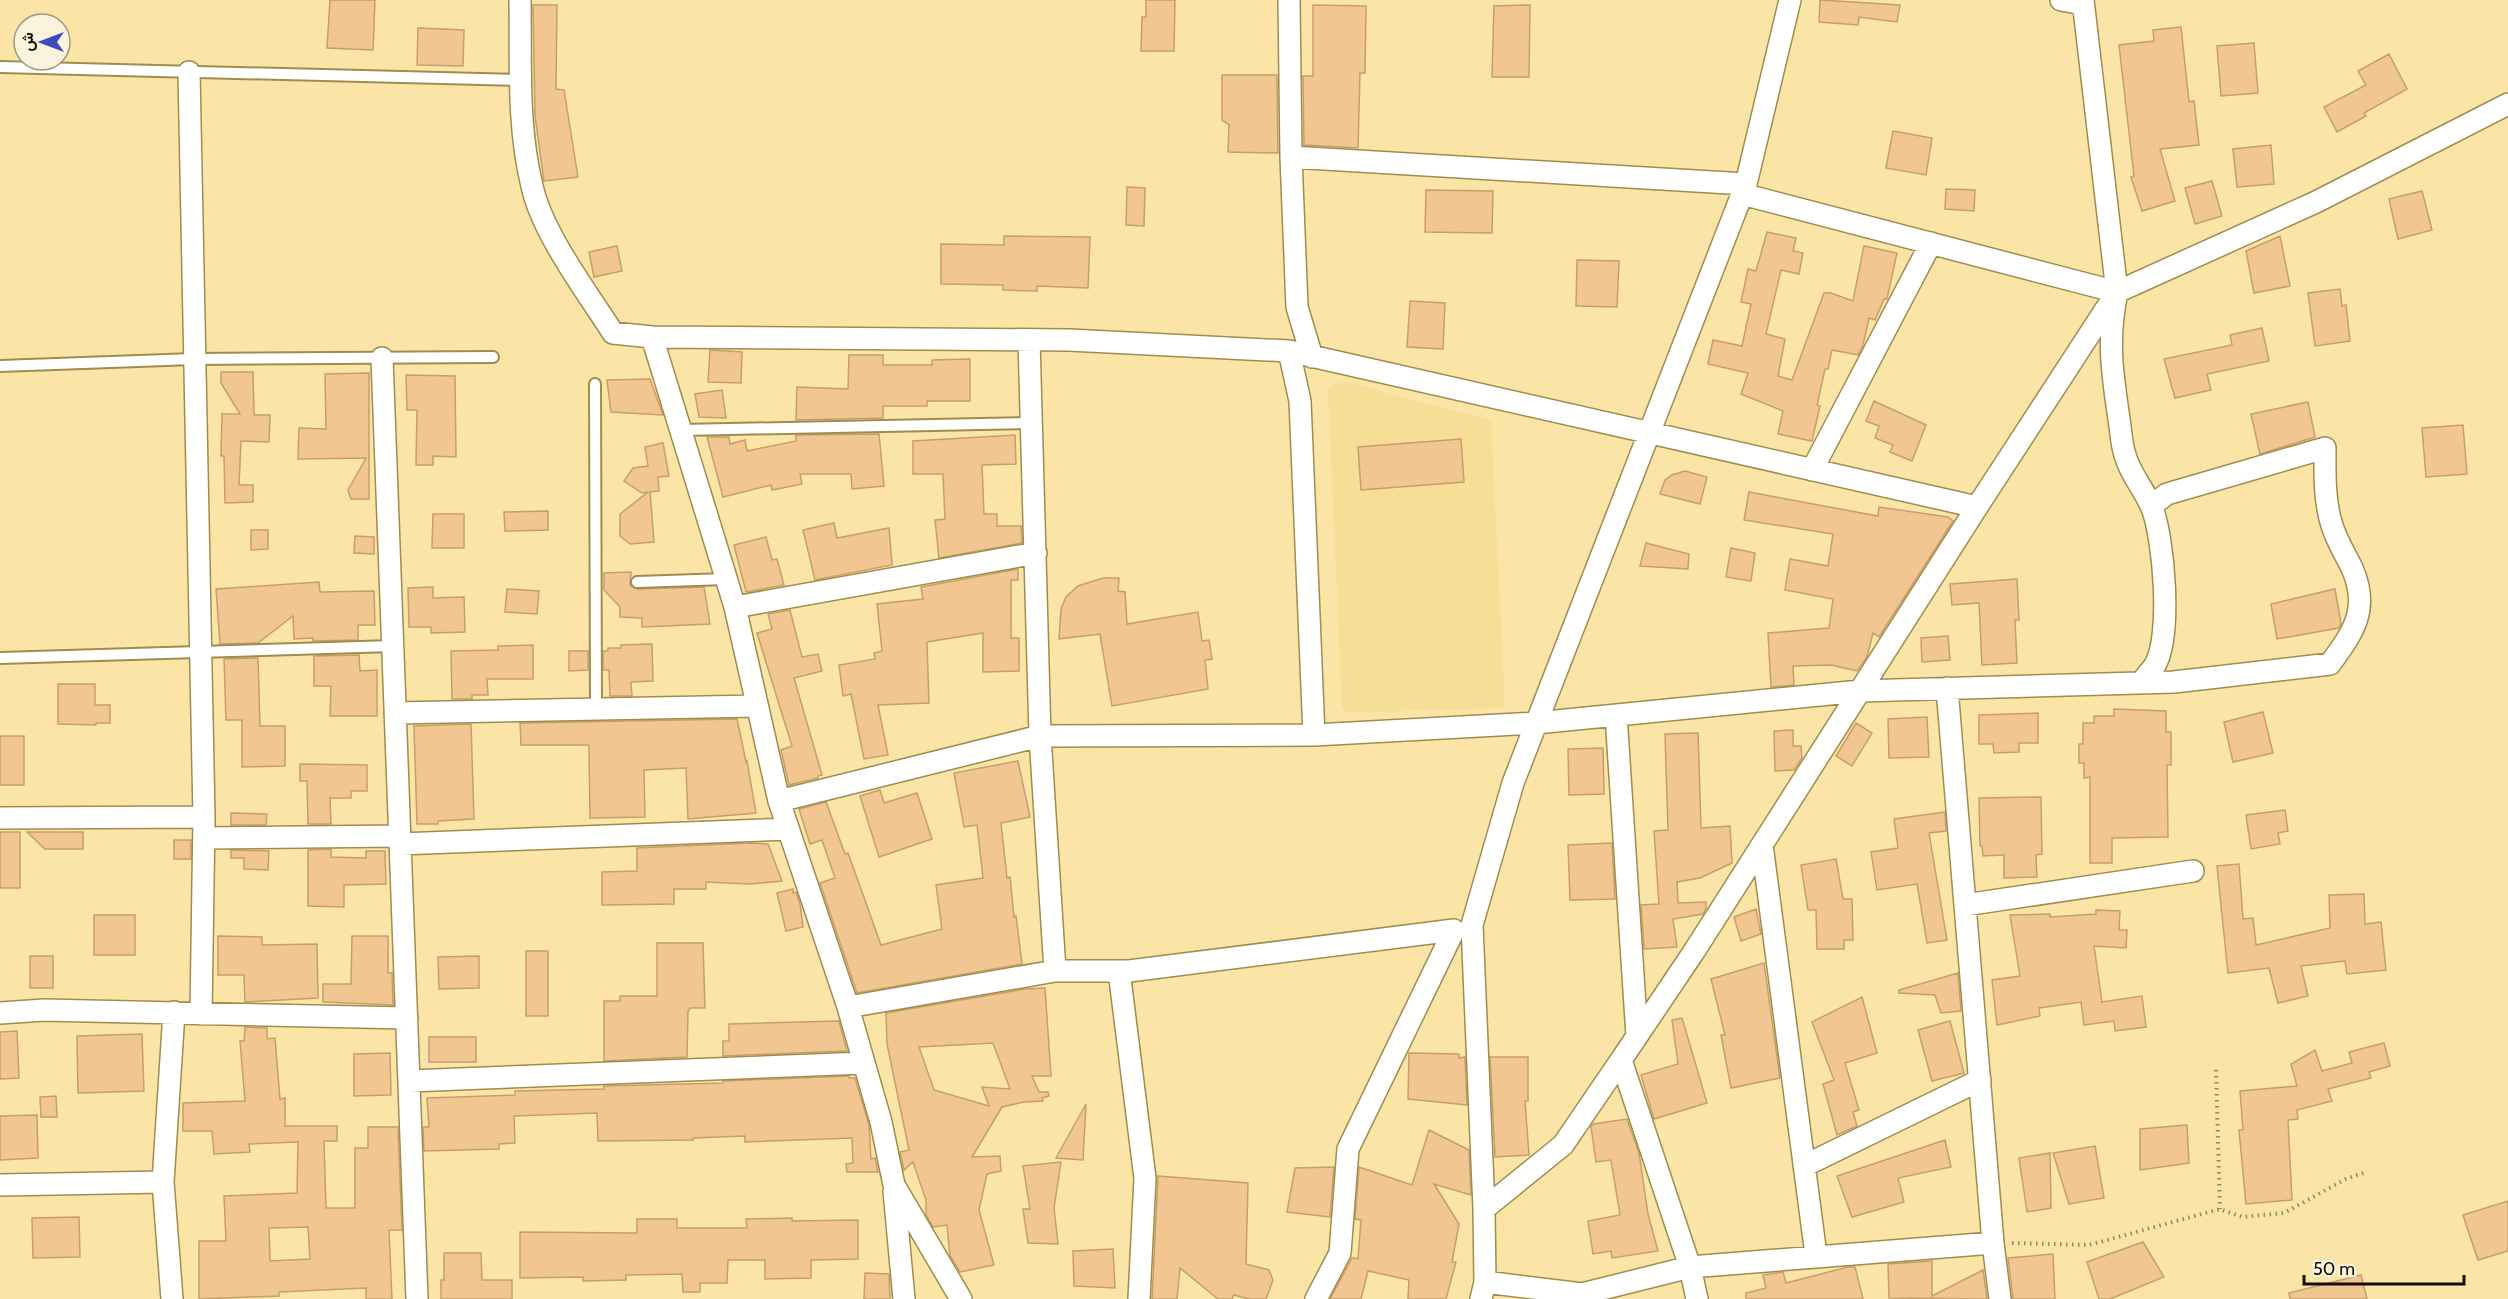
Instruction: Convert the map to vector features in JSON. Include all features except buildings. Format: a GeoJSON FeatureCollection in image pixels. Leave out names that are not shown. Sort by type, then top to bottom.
{"type":"FeatureCollection","features":[{"type":"Feature","properties":{"kind":"street"},"geometry":{"type":"LineString","coordinates":[[520,0],[521,117],[532,188],[553,239],[613,333],[652,337],[1029,340],[1289,351],[1977,507]]}},
{"type":"Feature","properties":{"kind":"street"},"geometry":{"type":"LineString","coordinates":[[1289,0],[1291,157],[1297,307],[1312,357]]}},
{"type":"Feature","properties":{"kind":"street"},"geometry":{"type":"LineString","coordinates":[[1316,1299],[1340,1253],[1348,1149],[1463,928],[1513,783],[1744,189],[1790,0]]}},
{"type":"Feature","properties":{"kind":"street"},"geometry":{"type":"LineString","coordinates":[[2061,0],[2083,2],[2118,292],[2111,322],[2111,342],[2121,437],[2125,456],[2151,506],[2158,530],[2164,591],[2162,642],[2156,664],[2141,683]]}},
{"type":"Feature","properties":{"kind":"street"},"geometry":{"type":"LineString","coordinates":[[189,72],[204,828],[201,1014]]}},
{"type":"Feature","properties":{"kind":"street"},"geometry":{"type":"LineString","coordinates":[[1484,1209],[1563,1145],[1695,950],[1977,507],[2118,292],[2316,202],[2508,104]]}},
{"type":"Feature","properties":{"kind":"street"},"geometry":{"type":"LineString","coordinates":[[1291,157],[1744,189],[1931,243],[2118,292]]}},
{"type":"Feature","properties":{"kind":"street"},"geometry":{"type":"LineString","coordinates":[[1812,470],[1931,243]]}},
{"type":"Feature","properties":{"kind":"street"},"geometry":{"type":"LineString","coordinates":[[652,337],[735,607],[779,801],[848,1007],[881,1122],[894,1185],[904,1299]]}},
{"type":"Feature","properties":{"kind":"street"},"geometry":{"type":"LineString","coordinates":[[1029,340],[1040,736],[1055,971]]}},
{"type":"Feature","properties":{"kind":"street"},"geometry":{"type":"LineString","coordinates":[[1289,351],[1300,401],[1314,735]]}},
{"type":"Feature","properties":{"kind":"street"},"geometry":{"type":"LineString","coordinates":[[382,358],[417,1299]]}},
{"type":"Feature","properties":{"kind":"street"},"geometry":{"type":"LineString","coordinates":[[779,801],[1040,736],[1314,735],[1536,723],[1860,691],[2174,682],[2330,664],[2355,629],[2361,610],[2353,570],[2336,539],[2330,519],[2325,478],[2325,448],[2167,494],[2151,506]]}},
{"type":"Feature","properties":{"kind":"street"},"geometry":{"type":"LineString","coordinates":[[735,607],[1036,553]]}},
{"type":"Feature","properties":{"kind":"street"},"geometry":{"type":"LineString","coordinates":[[1947,688],[1993,1243],[2000,1299]]}},
{"type":"Feature","properties":{"kind":"street"},"geometry":{"type":"LineString","coordinates":[[395,713],[757,706]]}},
{"type":"Feature","properties":{"kind":"street"},"geometry":{"type":"LineString","coordinates":[[1616,715],[1637,1036]]}},
{"type":"Feature","properties":{"kind":"street"},"geometry":{"type":"LineString","coordinates":[[0,818],[400,840],[788,829]]}},
{"type":"Feature","properties":{"kind":"street"},"geometry":{"type":"LineString","coordinates":[[1762,845],[1816,1256]]}},
{"type":"Feature","properties":{"kind":"street"},"geometry":{"type":"LineString","coordinates":[[1965,905],[2193,871]]}},
{"type":"Feature","properties":{"kind":"street"},"geometry":{"type":"LineString","coordinates":[[848,1007],[1055,971],[1119,971],[1463,928]]}},
{"type":"Feature","properties":{"kind":"street"},"geometry":{"type":"LineString","coordinates":[[1463,928],[1484,1209],[1483,1291],[1582,1296],[1690,1267],[1993,1243]]}},
{"type":"Feature","properties":{"kind":"street"},"geometry":{"type":"LineString","coordinates":[[1119,971],[1145,1178],[1139,1299]]}},
{"type":"Feature","properties":{"kind":"street"},"geometry":{"type":"LineString","coordinates":[[0,1013],[44,1010],[407,1017]]}},
{"type":"Feature","properties":{"kind":"street"},"geometry":{"type":"LineString","coordinates":[[172,1299],[163,1182],[174,1012]]}},
{"type":"Feature","properties":{"kind":"street"},"geometry":{"type":"LineString","coordinates":[[1621,1060],[1690,1267],[1697,1299]]}},
{"type":"Feature","properties":{"kind":"street"},"geometry":{"type":"LineString","coordinates":[[409,1081],[864,1063]]}},
{"type":"Feature","properties":{"kind":"street"},"geometry":{"type":"LineString","coordinates":[[1804,1166],[1980,1080]]}},
{"type":"Feature","properties":{"kind":"street"},"geometry":{"type":"LineString","coordinates":[[0,1185],[163,1182]]}},
{"type":"Feature","properties":{"kind":"street"},"geometry":{"type":"LineString","coordinates":[[894,1185],[961,1299]]}},
{"type":"Feature","properties":{"kind":"lane"},"geometry":{"type":"LineString","coordinates":[[0,67],[521,80]]}},
{"type":"Feature","properties":{"kind":"lane"},"geometry":{"type":"LineString","coordinates":[[0,366],[194,360],[493,357]]}},
{"type":"Feature","properties":{"kind":"lane"},"geometry":{"type":"LineString","coordinates":[[595,384],[596,709]]}},
{"type":"Feature","properties":{"kind":"lane"},"geometry":{"type":"LineString","coordinates":[[681,430],[1032,423]]}},
{"type":"Feature","properties":{"kind":"lane"},"geometry":{"type":"LineString","coordinates":[[638,582],[726,579]]}},
{"type":"Feature","properties":{"kind":"lane"},"geometry":{"type":"LineString","coordinates":[[0,658],[393,646]]}},
{"type":"Feature","properties":{"kind":"path"},"geometry":{"type":"LineString","coordinates":[[2216,1070],[2220,1209]]}},
{"type":"Feature","properties":{"kind":"path"},"geometry":{"type":"LineString","coordinates":[[1993,1243],[2089,1245],[2220,1209],[2242,1217],[2284,1213],[2346,1179],[2366,1172]]}},
{"type":"Feature","properties":{"kind":"shaded area"},"geometry":{"type":"Polygon","coordinates":[[[1350,383],[1491,420],[1505,708],[1347,713],[1342,708],[1328,389],[1332,384],[1350,383]]]}}]}
